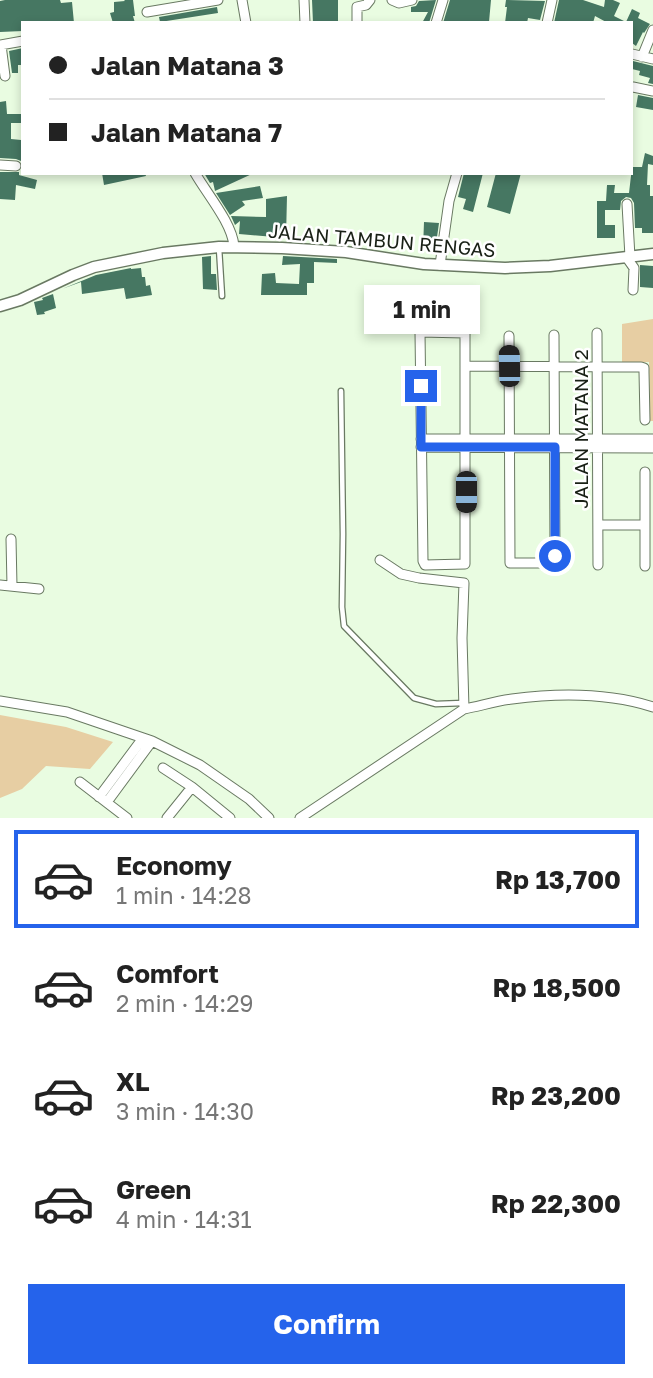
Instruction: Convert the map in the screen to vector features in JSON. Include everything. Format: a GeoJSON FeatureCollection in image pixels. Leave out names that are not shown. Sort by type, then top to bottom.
{"type":"FeatureCollection","features":[{"type":"Feature","properties":{"kind":"street"},"geometry":{"type":"LineString","coordinates":[[147,12],[167,4],[218,0]]}},
{"type":"Feature","properties":{"kind":"street"},"geometry":{"type":"LineString","coordinates":[[242,0],[246,21]]}},
{"type":"Feature","properties":{"kind":"street"},"geometry":{"type":"LineString","coordinates":[[304,0],[305,21]]}},
{"type":"Feature","properties":{"kind":"street"},"geometry":{"type":"LineString","coordinates":[[357,21],[357,7],[366,5],[370,0]]}},
{"type":"Feature","properties":{"kind":"street"},"geometry":{"type":"LineString","coordinates":[[392,0],[400,3],[412,0]]}},
{"type":"Feature","properties":{"kind":"street"},"geometry":{"type":"LineString","coordinates":[[437,21],[443,0]]}},
{"type":"Feature","properties":{"kind":"street"},"geometry":{"type":"LineString","coordinates":[[547,21],[552,0]]}},
{"type":"Feature","properties":{"kind":"street"},"geometry":{"type":"LineString","coordinates":[[642,57],[653,30]]}},
{"type":"Feature","properties":{"kind":"street"},"geometry":{"type":"LineString","coordinates":[[5,76],[0,45],[21,41]]}},
{"type":"Feature","properties":{"kind":"street"},"geometry":{"type":"LineString","coordinates":[[633,54],[653,59]]}},
{"type":"Feature","properties":{"kind":"street"},"geometry":{"type":"LineString","coordinates":[[633,87],[653,91]]}},
{"type":"Feature","properties":{"kind":"street"},"geometry":{"type":"LineString","coordinates":[[0,165],[16,166]]}},
{"type":"Feature","properties":{"kind":"street"},"geometry":{"type":"LineString","coordinates":[[196,175],[234,243]]}},
{"type":"Feature","properties":{"kind":"street"},"geometry":{"type":"LineString","coordinates":[[440,258],[449,201],[456,175]]}},
{"type":"Feature","properties":{"kind":"street"},"geometry":{"type":"LineString","coordinates":[[627,204],[629,254],[634,268],[633,290]]}},
{"type":"Feature","properties":{"kind":"street","name":"JALAN TAMBUN RENGAS"},"geometry":{"type":"LineString","coordinates":[[0,306],[20,300],[94,267],[163,253],[234,243],[346,252],[409,262],[440,258],[505,268],[550,266],[629,254],[653,254]]}},
{"type":"Feature","properties":{"kind":"street"},"geometry":{"type":"LineString","coordinates":[[420,332],[465,334],[465,366],[465,564],[425,565],[420,332]]}},
{"type":"Feature","properties":{"kind":"street","name":"JALAN MATANA 2"},"geometry":{"type":"LineString","coordinates":[[597,334],[598,565]]}},
{"type":"Feature","properties":{"kind":"street"},"geometry":{"type":"LineString","coordinates":[[509,336],[510,562],[550,563],[555,561],[554,335]]}},
{"type":"Feature","properties":{"kind":"street"},"geometry":{"type":"LineString","coordinates":[[465,366],[644,368],[645,420]]}},
{"type":"Feature","properties":{"kind":"street"},"geometry":{"type":"LineString","coordinates":[[421,443],[598,443],[653,439]]}},
{"type":"Feature","properties":{"kind":"street"},"geometry":{"type":"LineString","coordinates":[[598,443],[653,448]]}},
{"type":"Feature","properties":{"kind":"street"},"geometry":{"type":"LineString","coordinates":[[645,472],[645,566]]}},
{"type":"Feature","properties":{"kind":"street"},"geometry":{"type":"LineString","coordinates":[[598,525],[645,525]]}},
{"type":"Feature","properties":{"kind":"street"},"geometry":{"type":"LineString","coordinates":[[11,539],[12,586]]}},
{"type":"Feature","properties":{"kind":"street"},"geometry":{"type":"LineString","coordinates":[[380,560],[401,573],[419,578],[464,583],[464,706]]}},
{"type":"Feature","properties":{"kind":"street"},"geometry":{"type":"LineString","coordinates":[[0,586],[39,589]]}},
{"type":"Feature","properties":{"kind":"street"},"geometry":{"type":"LineString","coordinates":[[300,818],[464,706],[512,699],[575,695],[617,699],[653,707]]}},
{"type":"Feature","properties":{"kind":"street"},"geometry":{"type":"LineString","coordinates":[[0,701],[67,712],[147,739],[200,765],[249,799],[269,818]]}},
{"type":"Feature","properties":{"kind":"street"},"geometry":{"type":"LineString","coordinates":[[103,799],[147,739]]}},
{"type":"Feature","properties":{"kind":"street"},"geometry":{"type":"LineString","coordinates":[[163,768],[192,787],[230,818]]}},
{"type":"Feature","properties":{"kind":"street"},"geometry":{"type":"LineString","coordinates":[[80,782],[127,818]]}},
{"type":"Feature","properties":{"kind":"street"},"geometry":{"type":"LineString","coordinates":[[167,818],[192,787]]}},
{"type":"Feature","properties":{"kind":"lane"},"geometry":{"type":"LineString","coordinates":[[219,247],[222,296]]}},
{"type":"Feature","properties":{"kind":"lane"},"geometry":{"type":"LineString","coordinates":[[341,391],[344,626],[414,698],[436,705],[464,706]]}},
{"type":"Feature","properties":{"kind":"shaded area"},"geometry":{"type":"Polygon","coordinates":[[[653,319],[653,421],[650,421],[649,362],[622,363],[622,324],[653,319]]]}},
{"type":"Feature","properties":{"kind":"shaded area"},"geometry":{"type":"Polygon","coordinates":[[[0,715],[66,727],[113,742],[90,769],[46,766],[22,789],[0,798],[0,715]]]}},
{"type":"Feature","properties":{"kind":"building"},"geometry":{"type":"Polygon","coordinates":[[[133,0],[134,21],[112,21],[110,13],[114,12],[114,2],[133,0]]]}},
{"type":"Feature","properties":{"kind":"building"},"geometry":{"type":"Polygon","coordinates":[[[312,0],[338,0],[338,21],[313,21],[312,0]]]}},
{"type":"Feature","properties":{"kind":"building"},"geometry":{"type":"Polygon","coordinates":[[[436,0],[430,21],[423,21],[428,12],[411,12],[411,7],[416,6],[419,1],[436,0]]]}},
{"type":"Feature","properties":{"kind":"building"},"geometry":{"type":"Polygon","coordinates":[[[450,0],[491,0],[489,21],[444,21],[450,0]]]}},
{"type":"Feature","properties":{"kind":"building"},"geometry":{"type":"Polygon","coordinates":[[[506,0],[545,1],[540,20],[528,18],[527,21],[505,21],[506,0]]]}},
{"type":"Feature","properties":{"kind":"building"},"geometry":{"type":"Polygon","coordinates":[[[559,0],[583,0],[604,7],[605,0],[613,0],[620,3],[614,16],[624,21],[604,21],[595,16],[594,21],[554,21],[559,0]]]}},
{"type":"Feature","properties":{"kind":"building"},"geometry":{"type":"Polygon","coordinates":[[[0,1],[72,2],[74,21],[21,21],[21,31],[0,32],[0,1]]]}},
{"type":"Feature","properties":{"kind":"building"},"geometry":{"type":"Polygon","coordinates":[[[217,7],[218,13],[166,21],[160,21],[159,17],[217,7]]]}},
{"type":"Feature","properties":{"kind":"building"},"geometry":{"type":"Polygon","coordinates":[[[632,9],[640,13],[638,18],[650,24],[636,46],[633,44],[633,21],[626,21],[632,9]]]}},
{"type":"Feature","properties":{"kind":"building"},"geometry":{"type":"Polygon","coordinates":[[[21,48],[18,73],[12,73],[9,51],[21,48]]]}},
{"type":"Feature","properties":{"kind":"building"},"geometry":{"type":"Polygon","coordinates":[[[633,61],[653,66],[653,84],[648,83],[650,78],[639,75],[640,71],[633,69],[633,61]]]}},
{"type":"Feature","properties":{"kind":"building"},"geometry":{"type":"Polygon","coordinates":[[[638,95],[653,98],[653,110],[636,107],[638,95]]]}},
{"type":"Feature","properties":{"kind":"building"},"geometry":{"type":"Polygon","coordinates":[[[6,101],[7,114],[21,114],[21,123],[11,123],[11,139],[21,140],[21,161],[0,158],[0,102],[6,101]]]}},
{"type":"Feature","properties":{"kind":"building"},"geometry":{"type":"Polygon","coordinates":[[[645,153],[653,156],[653,165],[648,164],[647,185],[650,185],[650,196],[653,196],[653,233],[642,233],[642,228],[635,228],[634,203],[631,198],[626,197],[621,201],[620,210],[605,210],[605,225],[615,225],[615,238],[597,238],[597,201],[606,201],[607,185],[615,185],[614,193],[629,193],[633,167],[642,167],[645,153]]]}},
{"type":"Feature","properties":{"kind":"building"},"geometry":{"type":"Polygon","coordinates":[[[0,172],[19,172],[19,175],[37,180],[35,189],[16,185],[15,200],[0,199],[0,172]]]}},
{"type":"Feature","properties":{"kind":"building"},"geometry":{"type":"Polygon","coordinates":[[[102,175],[146,176],[104,185],[102,175]]]}},
{"type":"Feature","properties":{"kind":"building"},"geometry":{"type":"Polygon","coordinates":[[[205,175],[250,175],[215,191],[213,182],[210,183],[205,175]]]}},
{"type":"Feature","properties":{"kind":"building"},"geometry":{"type":"Polygon","coordinates":[[[464,175],[482,175],[473,212],[463,209],[466,199],[458,197],[464,175]]]}},
{"type":"Feature","properties":{"kind":"building"},"geometry":{"type":"Polygon","coordinates":[[[495,175],[520,175],[510,214],[487,207],[495,175]]]}},
{"type":"Feature","properties":{"kind":"building"},"geometry":{"type":"Polygon","coordinates":[[[260,186],[263,198],[242,201],[245,205],[230,215],[216,193],[260,186]]]}},
{"type":"Feature","properties":{"kind":"building"},"geometry":{"type":"Polygon","coordinates":[[[287,196],[286,238],[239,234],[240,221],[235,225],[231,216],[266,217],[266,199],[287,196]]]}},
{"type":"Feature","properties":{"kind":"building"},"geometry":{"type":"Polygon","coordinates":[[[424,222],[439,223],[435,251],[423,249],[424,222]]]}},
{"type":"Feature","properties":{"kind":"building"},"geometry":{"type":"Polygon","coordinates":[[[211,256],[211,274],[216,274],[217,290],[203,289],[202,257],[211,256]]]}},
{"type":"Feature","properties":{"kind":"building"},"geometry":{"type":"Polygon","coordinates":[[[283,256],[337,259],[337,263],[314,262],[314,283],[307,283],[307,295],[261,295],[262,274],[275,273],[276,283],[299,284],[300,264],[282,265],[283,256]]]}},
{"type":"Feature","properties":{"kind":"building"},"geometry":{"type":"Polygon","coordinates":[[[640,265],[653,266],[653,288],[640,287],[640,265]]]}},
{"type":"Feature","properties":{"kind":"building"},"geometry":{"type":"Polygon","coordinates":[[[141,268],[142,277],[145,277],[146,286],[150,285],[152,295],[126,299],[124,288],[82,294],[81,282],[62,289],[96,275],[141,268]]]}},
{"type":"Feature","properties":{"kind":"building"},"geometry":{"type":"Polygon","coordinates":[[[53,294],[56,308],[37,315],[34,302],[53,294]]]}},
{"type":"Feature","properties":{"kind":"route"},"geometry":{"type":"LineString","coordinates":[[421,386],[421,447],[555,447],[555,556]]}}]}
